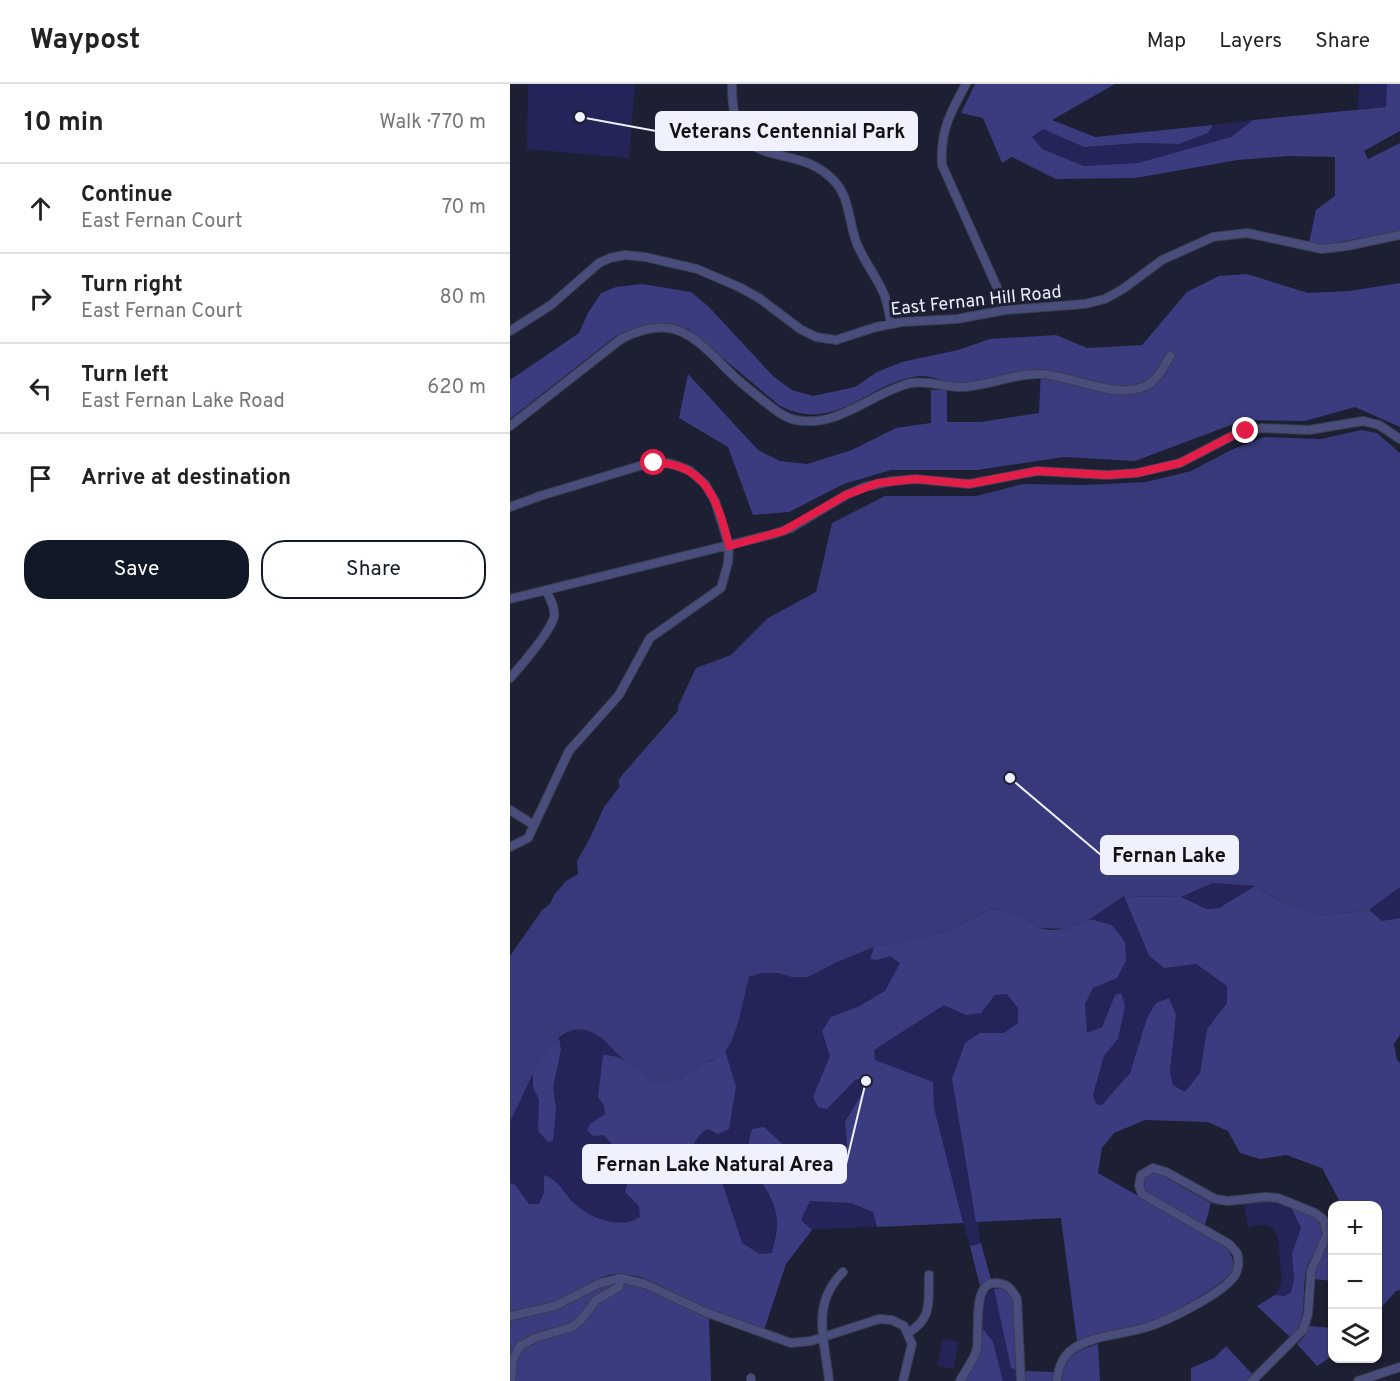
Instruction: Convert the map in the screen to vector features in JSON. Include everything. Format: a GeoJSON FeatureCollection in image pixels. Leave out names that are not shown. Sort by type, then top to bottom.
{"type":"FeatureCollection","features":[{"type":"Feature","properties":{"kind":"street"},"geometry":{"type":"LineString","coordinates":[[732,84],[734,117],[744,138],[762,152],[805,162],[824,171],[839,185],[857,243],[885,295],[891,324]]}},
{"type":"Feature","properties":{"kind":"street"},"geometry":{"type":"LineString","coordinates":[[966,84],[946,125],[941,146],[942,165],[1005,310]]}},
{"type":"Feature","properties":{"kind":"street","name":"East Fernan Hill Road"},"geometry":{"type":"LineString","coordinates":[[510,330],[551,305],[599,263],[625,255],[645,256],[697,269],[759,298],[800,330],[816,337],[836,340],[891,324],[914,320],[957,319],[1005,310],[1085,304],[1105,299],[1123,289],[1162,260],[1213,237],[1247,233],[1322,249],[1400,235]]}},
{"type":"Feature","properties":{"kind":"street"},"geometry":{"type":"LineString","coordinates":[[510,426],[621,339],[639,331],[658,328],[668,328],[683,333],[708,351],[738,380],[775,410],[787,417],[802,421],[834,417],[881,394],[918,382],[966,387],[1043,374],[1096,386],[1129,390],[1139,388],[1154,380],[1170,356]]}},
{"type":"Feature","properties":{"kind":"street"},"geometry":{"type":"LineString","coordinates":[[510,599],[783,531],[846,495],[864,487],[892,480],[916,479],[969,484],[1037,471],[1107,475],[1137,473],[1180,463],[1232,436],[1261,428],[1308,430],[1363,421],[1379,425],[1400,440]]}},
{"type":"Feature","properties":{"kind":"street"},"geometry":{"type":"LineString","coordinates":[[510,507],[646,464],[669,463],[689,470],[705,484],[715,501],[729,546],[728,563],[721,588],[650,638],[619,695],[569,751],[527,840],[510,847]]}},
{"type":"Feature","properties":{"kind":"street"},"geometry":{"type":"LineString","coordinates":[[510,678],[526,661],[553,618],[553,607],[546,590]]}},
{"type":"Feature","properties":{"kind":"street"},"geometry":{"type":"LineString","coordinates":[[510,810],[534,825]]}},
{"type":"Feature","properties":{"kind":"street"},"geometry":{"type":"LineString","coordinates":[[1057,1381],[1061,1363],[1074,1348],[1088,1342],[1142,1329],[1172,1317],[1228,1283],[1237,1271],[1237,1253],[1228,1244],[1142,1194],[1138,1182],[1140,1175],[1153,1168],[1166,1172],[1215,1199],[1228,1201],[1271,1197],[1293,1203],[1320,1215],[1326,1225],[1327,1234],[1311,1271],[1308,1314],[1303,1330],[1252,1381]]}},
{"type":"Feature","properties":{"kind":"street"},"geometry":{"type":"LineString","coordinates":[[829,1381],[822,1322],[824,1301],[829,1288],[843,1272]]}},
{"type":"Feature","properties":{"kind":"street"},"geometry":{"type":"LineString","coordinates":[[908,1333],[920,1326],[926,1318],[929,1275]]}},
{"type":"Feature","properties":{"kind":"street"},"geometry":{"type":"LineString","coordinates":[[511,1381],[513,1359],[520,1346],[535,1338],[572,1327],[581,1320],[596,1300],[619,1287],[621,1278]]}},
{"type":"Feature","properties":{"kind":"street"},"geometry":{"type":"LineString","coordinates":[[510,1316],[555,1306],[600,1283],[621,1278],[645,1284],[705,1312],[786,1342],[803,1343],[879,1319],[898,1322],[908,1333],[911,1350],[904,1368],[903,1381]]}},
{"type":"Feature","properties":{"kind":"street"},"geometry":{"type":"LineString","coordinates":[[960,1381],[978,1344],[979,1297],[988,1286],[997,1284],[1011,1288],[1017,1299],[1021,1381]]}},
{"type":"Feature","properties":{"kind":"street"},"geometry":{"type":"LineString","coordinates":[[1358,1381],[1400,1366]]}},
{"type":"Feature","properties":{"kind":"shaded area"},"geometry":{"type":"Polygon","coordinates":[[[528,84],[635,84],[629,158],[527,149],[528,84]]]}},
{"type":"Feature","properties":{"kind":"shaded area"},"geometry":{"type":"Polygon","coordinates":[[[975,84],[1115,84],[1052,120],[1095,137],[1213,125],[1208,133],[1179,144],[1140,143],[1084,147],[1043,129],[1032,137],[1042,149],[1084,166],[1138,163],[1231,137],[1253,120],[1386,107],[1387,84],[1400,84],[1400,131],[1364,151],[1368,159],[1400,143],[1400,231],[1323,245],[1309,243],[1316,210],[1335,196],[1335,157],[1289,156],[1238,160],[1135,178],[1056,179],[1012,157],[1002,163],[983,118],[961,113],[975,84]]]}},
{"type":"Feature","properties":{"kind":"shaded area"},"geometry":{"type":"Polygon","coordinates":[[[1359,84],[1387,84],[1386,107],[1358,109],[1359,84]]]}},
{"type":"Feature","properties":{"kind":"shaded area"},"geometry":{"type":"Polygon","coordinates":[[[1253,120],[1231,137],[1138,163],[1085,166],[1042,149],[1032,137],[1043,128],[1084,147],[1140,143],[1179,144],[1208,133],[1213,125],[1253,120]]]}},
{"type":"Feature","properties":{"kind":"shaded area"},"geometry":{"type":"Polygon","coordinates":[[[1247,274],[1308,293],[1349,291],[1400,283],[1400,427],[1355,407],[1305,421],[1244,420],[1135,461],[1064,457],[977,470],[891,470],[844,484],[789,512],[753,515],[728,447],[679,418],[688,374],[758,450],[780,461],[807,464],[852,450],[896,428],[931,423],[931,390],[947,390],[947,422],[980,422],[1039,413],[1041,370],[969,383],[953,383],[925,376],[913,377],[895,382],[833,411],[817,414],[799,413],[780,406],[688,329],[669,325],[642,327],[616,336],[510,419],[510,380],[579,333],[601,293],[616,287],[642,284],[691,292],[708,306],[773,376],[792,390],[813,396],[855,387],[877,372],[902,362],[958,350],[990,339],[1056,335],[1087,348],[1142,345],[1187,292],[1219,276],[1247,274]]]}},
{"type":"Feature","properties":{"kind":"shaded area"},"geometry":{"type":"Polygon","coordinates":[[[1361,430],[1377,433],[1400,453],[1400,887],[1369,910],[1324,915],[1279,900],[1255,886],[1213,883],[1181,897],[1124,896],[1090,919],[1066,929],[1040,928],[1024,917],[1002,909],[988,910],[949,931],[874,947],[808,977],[761,973],[749,977],[733,1038],[724,1053],[668,1083],[653,1083],[624,1060],[602,1038],[593,1033],[578,1029],[564,1034],[541,1059],[510,1121],[510,956],[542,910],[550,904],[554,895],[566,881],[578,874],[577,861],[604,807],[620,786],[618,781],[678,711],[678,706],[696,668],[731,655],[768,618],[816,592],[832,523],[885,496],[976,496],[1023,484],[1085,485],[1146,482],[1191,471],[1231,450],[1264,437],[1321,439],[1361,430]]]}},
{"type":"Feature","properties":{"kind":"shaded area"},"geometry":{"type":"Polygon","coordinates":[[[1213,883],[1255,886],[1219,908],[1207,909],[1181,897],[1213,883]]]}},
{"type":"Feature","properties":{"kind":"shaded area"},"geometry":{"type":"Polygon","coordinates":[[[1255,886],[1279,900],[1324,915],[1369,910],[1382,921],[1400,918],[1400,1035],[1394,1044],[1397,1060],[1400,1063],[1400,1290],[1396,1291],[1382,1307],[1382,1201],[1339,1201],[1322,1168],[1286,1155],[1260,1159],[1240,1153],[1228,1131],[1208,1122],[1145,1120],[1114,1133],[1102,1148],[1098,1173],[1224,1245],[1233,1260],[1232,1270],[1208,1292],[1158,1319],[1077,1341],[1061,1218],[976,1222],[952,1079],[965,1043],[980,1033],[1004,1033],[1018,1023],[1018,1008],[1007,994],[995,995],[981,1013],[966,1015],[944,1005],[874,1050],[875,1060],[933,1082],[934,1108],[963,1223],[877,1227],[873,1212],[851,1203],[810,1201],[801,1220],[812,1230],[786,1264],[764,1330],[699,1306],[656,1283],[621,1274],[595,1280],[550,1304],[510,1311],[510,1183],[515,1185],[529,1204],[539,1204],[544,1193],[544,1175],[554,1181],[582,1209],[598,1218],[624,1223],[640,1217],[639,1206],[625,1192],[629,1178],[625,1169],[618,1167],[607,1169],[603,1159],[612,1144],[604,1135],[593,1136],[587,1130],[590,1124],[605,1114],[604,1106],[598,1097],[603,1055],[617,1057],[631,1064],[653,1083],[680,1079],[725,1051],[736,1086],[729,1129],[718,1134],[707,1129],[701,1134],[694,1144],[694,1160],[700,1174],[721,1179],[742,1243],[760,1254],[772,1253],[777,1220],[770,1196],[753,1167],[749,1144],[752,1129],[764,1127],[806,1166],[824,1170],[839,1162],[847,1145],[845,1122],[868,1083],[864,1078],[855,1080],[827,1109],[818,1107],[813,1097],[830,1056],[822,1031],[831,1017],[858,1007],[885,991],[900,963],[890,956],[877,960],[870,959],[874,947],[949,931],[988,910],[1002,909],[1024,917],[1040,928],[1050,930],[1066,929],[1090,919],[1112,925],[1125,942],[1126,961],[1117,978],[1093,988],[1085,1004],[1087,1033],[1102,1027],[1115,995],[1121,993],[1125,1006],[1118,1039],[1104,1056],[1093,1095],[1096,1104],[1102,1105],[1130,1073],[1147,1018],[1156,1003],[1169,998],[1176,1015],[1170,1072],[1173,1085],[1185,1092],[1200,1073],[1207,1029],[1227,1003],[1227,986],[1196,964],[1164,968],[1149,956],[1124,896],[1181,897],[1207,909],[1219,908],[1255,886]]]}},
{"type":"Feature","properties":{"kind":"shaded area"},"geometry":{"type":"Polygon","coordinates":[[[1400,887],[1400,918],[1382,921],[1369,910],[1400,887]]]}},
{"type":"Feature","properties":{"kind":"shaded area"},"geometry":{"type":"Polygon","coordinates":[[[1124,896],[1149,957],[1164,968],[1196,964],[1227,986],[1227,1003],[1207,1029],[1200,1073],[1185,1092],[1173,1085],[1170,1072],[1176,1015],[1169,998],[1156,1003],[1147,1018],[1130,1073],[1103,1105],[1096,1104],[1093,1095],[1104,1056],[1118,1039],[1115,995],[1102,1027],[1087,1034],[1085,1004],[1093,988],[1117,978],[1112,925],[1090,919],[1124,896]]]}},
{"type":"Feature","properties":{"kind":"shaded area"},"geometry":{"type":"Polygon","coordinates":[[[1002,909],[1061,1218],[977,1222],[981,1243],[970,1246],[963,1223],[776,1231],[773,1253],[760,1254],[742,1243],[510,1252],[510,1121],[543,1053],[570,1031],[583,1029],[594,1033],[608,1043],[624,1061],[738,1020],[749,977],[761,973],[778,973],[791,977],[808,977],[874,947],[1002,909]]]}},
{"type":"Feature","properties":{"kind":"shaded area"},"geometry":{"type":"Polygon","coordinates":[[[559,1038],[561,1050],[553,1087],[556,1110],[553,1141],[548,1142],[538,1131],[539,1100],[533,1087],[533,1074],[543,1053],[559,1038]]]}},
{"type":"Feature","properties":{"kind":"shaded area"},"geometry":{"type":"Polygon","coordinates":[[[1156,1172],[1211,1203],[1205,1225],[1148,1194],[1144,1188],[1145,1178],[1150,1173],[1156,1172]]]}},
{"type":"Feature","properties":{"kind":"shaded area"},"geometry":{"type":"Polygon","coordinates":[[[1264,1201],[1287,1207],[1301,1228],[1292,1254],[1294,1280],[1291,1292],[1285,1296],[1275,1295],[1281,1284],[1281,1277],[1279,1246],[1275,1232],[1266,1225],[1248,1228],[1244,1203],[1264,1201]]]}},
{"type":"Feature","properties":{"kind":"shaded area"},"geometry":{"type":"Polygon","coordinates":[[[1291,1208],[1309,1214],[1319,1223],[1322,1232],[1306,1271],[1300,1323],[1291,1338],[1257,1306],[1275,1295],[1285,1296],[1291,1292],[1294,1280],[1292,1254],[1301,1228],[1291,1208]]]}},
{"type":"Feature","properties":{"kind":"shaded area"},"geometry":{"type":"Polygon","coordinates":[[[1328,1236],[1328,1281],[1314,1279],[1328,1236]]]}},
{"type":"Feature","properties":{"kind":"shaded area"},"geometry":{"type":"Polygon","coordinates":[[[981,1243],[991,1280],[980,1286],[970,1246],[981,1243]]]}},
{"type":"Feature","properties":{"kind":"shaded area"},"geometry":{"type":"Polygon","coordinates":[[[619,1282],[634,1284],[709,1318],[711,1381],[513,1381],[510,1364],[510,1320],[559,1309],[605,1285],[619,1282]]]}},
{"type":"Feature","properties":{"kind":"shaded area"},"geometry":{"type":"Polygon","coordinates":[[[1001,1288],[1009,1292],[1013,1301],[1017,1370],[1011,1368],[994,1289],[1001,1288]]]}},
{"type":"Feature","properties":{"kind":"shaded area"},"geometry":{"type":"Polygon","coordinates":[[[994,1289],[1011,1368],[1017,1370],[1017,1381],[1003,1381],[993,1342],[983,1329],[983,1297],[994,1289]]]}},
{"type":"Feature","properties":{"kind":"shaded area"},"geometry":{"type":"Polygon","coordinates":[[[1309,1326],[1328,1328],[1328,1359],[1317,1366],[1297,1344],[1305,1336],[1309,1326]]]}},
{"type":"Feature","properties":{"kind":"shaded area"},"geometry":{"type":"Polygon","coordinates":[[[983,1329],[993,1342],[1003,1381],[965,1381],[981,1348],[983,1329]]]}},
{"type":"Feature","properties":{"kind":"shaded area"},"geometry":{"type":"Polygon","coordinates":[[[943,1338],[959,1342],[953,1369],[937,1365],[943,1338]]]}},
{"type":"Feature","properties":{"kind":"shaded area"},"geometry":{"type":"Polygon","coordinates":[[[1098,1344],[1100,1381],[1062,1381],[1063,1373],[1072,1356],[1098,1344]]]}},
{"type":"Feature","properties":{"kind":"shaded area"},"geometry":{"type":"Polygon","coordinates":[[[1226,1346],[1254,1376],[1249,1381],[1191,1381],[1191,1368],[1214,1358],[1226,1346]]]}},
{"type":"Feature","properties":{"kind":"shaded area"},"geometry":{"type":"Polygon","coordinates":[[[1026,1371],[1054,1372],[1053,1381],[1025,1381],[1026,1371]]]}},
{"type":"Feature","properties":{"kind":"place","name":"Veterans Centennial Park"},"geometry":{"type":"Point","coordinates":[580,117]}},
{"type":"Feature","properties":{"kind":"place","name":"Fernan Lake"},"geometry":{"type":"Point","coordinates":[1010,778]}},
{"type":"Feature","properties":{"kind":"place","name":"Fernan Lake Natural Area"},"geometry":{"type":"Point","coordinates":[866,1081]}},
{"type":"Feature","properties":{"kind":"route"},"geometry":{"type":"LineString","coordinates":[[654,463],[680,466],[689,470],[705,484],[715,501],[729,546],[791,528],[832,502],[878,483],[916,479],[969,484],[1037,471],[1107,475],[1137,473],[1180,463],[1246,431]]}}]}
